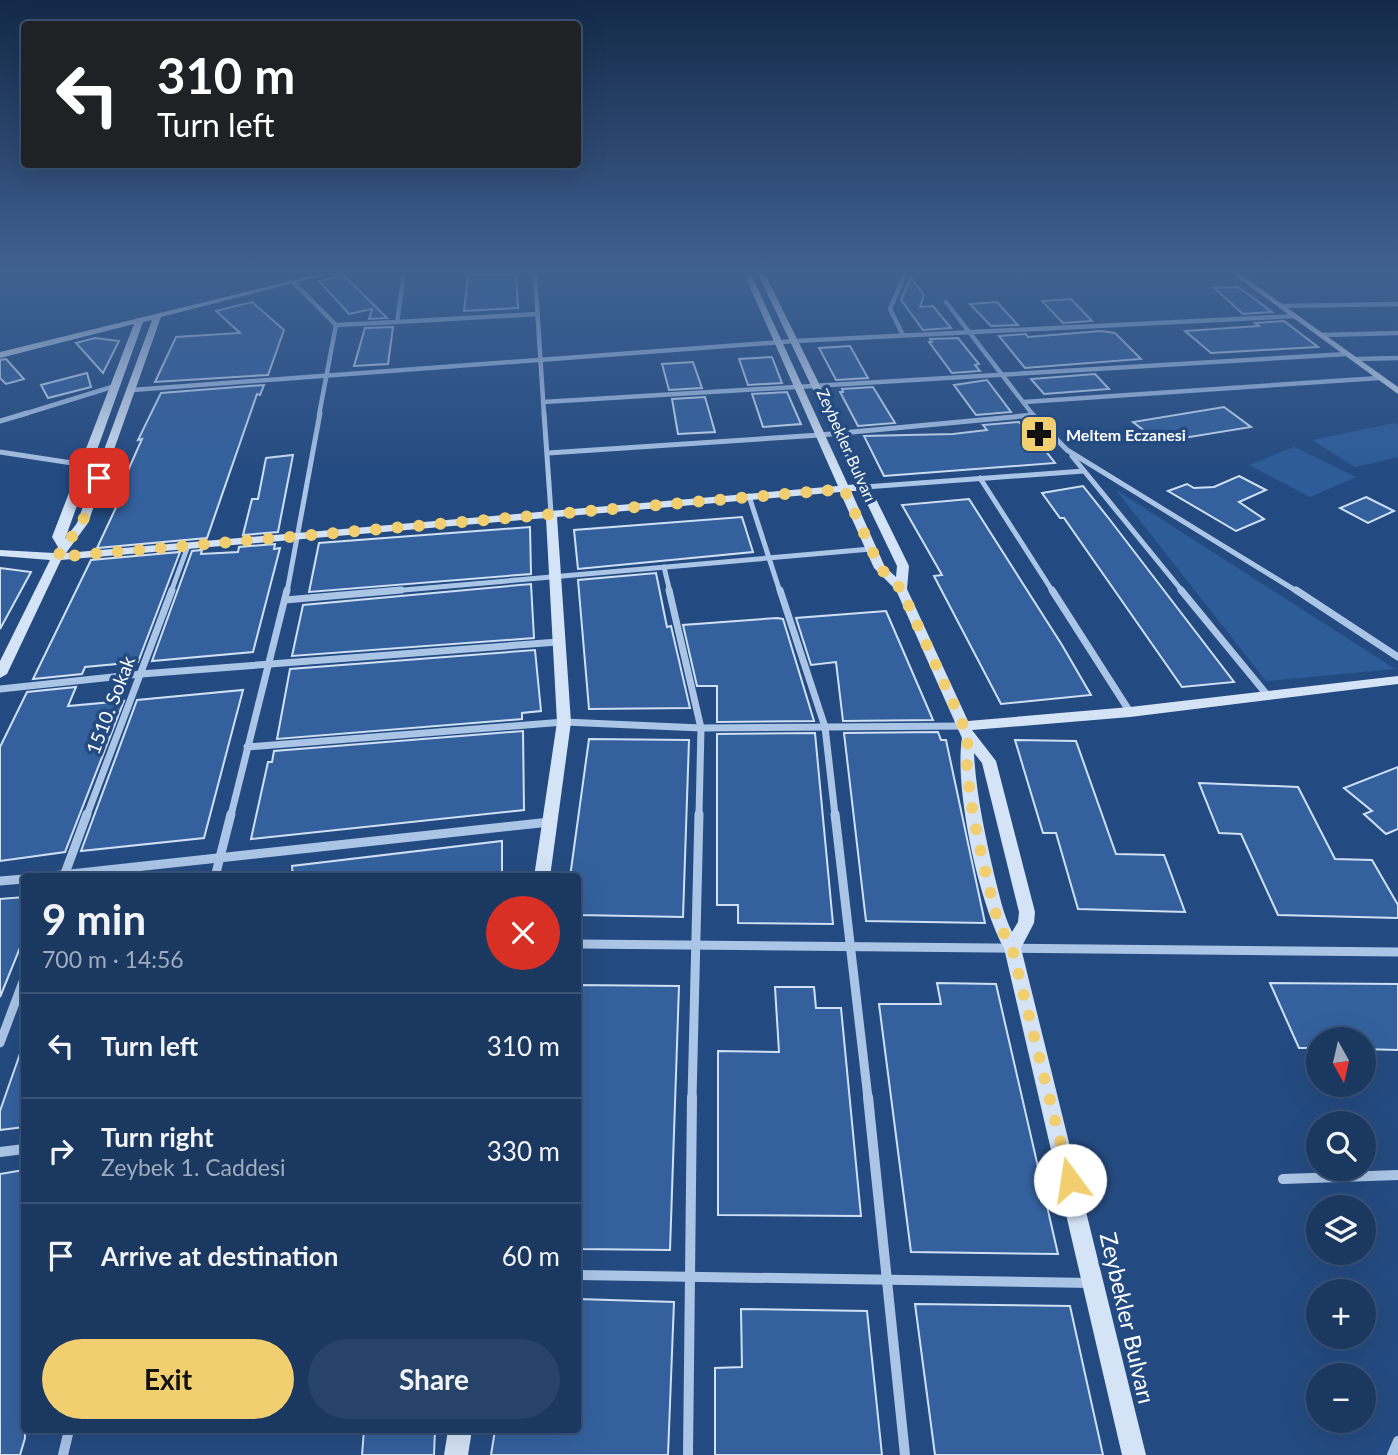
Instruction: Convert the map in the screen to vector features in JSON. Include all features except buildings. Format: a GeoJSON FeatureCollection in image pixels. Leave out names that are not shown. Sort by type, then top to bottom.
{"type":"FeatureCollection","features":[{"type":"Feature","properties":{"kind":"street"},"geometry":{"type":"LineString","coordinates":[[0,355],[51,342]]}},
{"type":"Feature","properties":{"kind":"street"},"geometry":{"type":"LineString","coordinates":[[60,552],[58,537],[131,342]]}},
{"type":"Feature","properties":{"kind":"street"},"geometry":{"type":"LineString","coordinates":[[0,674],[60,552],[82,523],[148,342]]}},
{"type":"Feature","properties":{"kind":"street"},"geometry":{"type":"LineString","coordinates":[[216,873],[285,600],[333,342]]}},
{"type":"Feature","properties":{"kind":"street"},"geometry":{"type":"LineString","coordinates":[[539,342],[564,722],[543,873]]}},
{"type":"Feature","properties":{"kind":"street"},"geometry":{"type":"LineString","coordinates":[[132,390],[778,342]]}},
{"type":"Feature","properties":{"kind":"street","name":"Zeybekler Bulvarı"},"geometry":{"type":"LineString","coordinates":[[778,342],[880,568],[901,589],[967,732],[989,761],[1027,912],[1024,929],[1012,948]]}},
{"type":"Feature","properties":{"kind":"street","name":"Zeybekler Bulvarı"},"geometry":{"type":"LineString","coordinates":[[794,342],[903,566],[901,589]]}},
{"type":"Feature","properties":{"kind":"street"},"geometry":{"type":"LineString","coordinates":[[978,342],[1033,415],[1067,450],[1268,696]]}},
{"type":"Feature","properties":{"kind":"street"},"geometry":{"type":"LineString","coordinates":[[1331,342],[1398,391]]}},
{"type":"Feature","properties":{"kind":"street"},"geometry":{"type":"LineString","coordinates":[[543,402],[1002,372],[1351,357],[1398,358]]}},
{"type":"Feature","properties":{"kind":"street"},"geometry":{"type":"LineString","coordinates":[[1024,402],[1383,381],[1398,383]]}},
{"type":"Feature","properties":{"kind":"street"},"geometry":{"type":"LineString","coordinates":[[0,421],[115,386]]}},
{"type":"Feature","properties":{"kind":"street"},"geometry":{"type":"LineString","coordinates":[[548,453],[820,435],[1033,415]]}},
{"type":"Feature","properties":{"kind":"street"},"geometry":{"type":"LineString","coordinates":[[1067,450],[1296,590],[1398,657]]}},
{"type":"Feature","properties":{"kind":"street"},"geometry":{"type":"LineString","coordinates":[[0,452],[85,464]]}},
{"type":"Feature","properties":{"kind":"street"},"geometry":{"type":"LineString","coordinates":[[0,553],[188,546],[749,496],[1084,471]]}},
{"type":"Feature","properties":{"kind":"street"},"geometry":{"type":"LineString","coordinates":[[980,478],[1130,712]]}},
{"type":"Feature","properties":{"kind":"street"},"geometry":{"type":"LineString","coordinates":[[749,496],[825,727],[889,1278],[905,1455]]}},
{"type":"Feature","properties":{"kind":"street","name":"1510. Sokak"},"geometry":{"type":"LineString","coordinates":[[65,873],[188,546]]}},
{"type":"Feature","properties":{"kind":"street"},"geometry":{"type":"LineString","coordinates":[[285,600],[871,549]]}},
{"type":"Feature","properties":{"kind":"street"},"geometry":{"type":"LineString","coordinates":[[664,567],[701,728],[688,1275],[688,1455]]}},
{"type":"Feature","properties":{"kind":"street"},"geometry":{"type":"LineString","coordinates":[[0,688],[141,674],[558,642]]}},
{"type":"Feature","properties":{"kind":"street"},"geometry":{"type":"LineString","coordinates":[[247,747],[564,722],[701,728],[825,727],[967,732],[1398,680]]}},
{"type":"Feature","properties":{"kind":"street","name":"Zeybekler Bulvarı"},"geometry":{"type":"LineString","coordinates":[[967,732],[965,754],[996,914],[1012,948],[1134,1455]]}},
{"type":"Feature","properties":{"kind":"street"},"geometry":{"type":"LineString","coordinates":[[89,873],[551,822]]}},
{"type":"Feature","properties":{"kind":"street"},"geometry":{"type":"LineString","coordinates":[[0,881],[21,879]]}},
{"type":"Feature","properties":{"kind":"street"},"geometry":{"type":"LineString","coordinates":[[581,944],[1398,951]]}},
{"type":"Feature","properties":{"kind":"street"},"geometry":{"type":"LineString","coordinates":[[0,1043],[21,987]]}},
{"type":"Feature","properties":{"kind":"street"},"geometry":{"type":"LineString","coordinates":[[0,1152],[21,1149]]}},
{"type":"Feature","properties":{"kind":"street"},"geometry":{"type":"LineString","coordinates":[[1283,1179],[1398,1175]]}},
{"type":"Feature","properties":{"kind":"street"},"geometry":{"type":"LineString","coordinates":[[581,1275],[889,1278],[1095,1284]]}},
{"type":"Feature","properties":{"kind":"street"},"geometry":{"type":"LineString","coordinates":[[63,1455],[68,1433]]}},
{"type":"Feature","properties":{"kind":"street"},"geometry":{"type":"LineString","coordinates":[[456,1455],[460,1433]]}},
{"type":"Feature","properties":{"kind":"street"},"geometry":{"type":"LineString","coordinates":[[1392,1455],[1398,1441]]}},
{"type":"Feature","properties":{"kind":"shaded area"},"geometry":{"type":"Polygon","coordinates":[[[1394,423],[1398,425],[1398,457],[1355,467],[1312,440],[1394,423]]]}},
{"type":"Feature","properties":{"kind":"shaded area"},"geometry":{"type":"Polygon","coordinates":[[[1294,447],[1356,477],[1310,497],[1249,465],[1294,447]]]}},
{"type":"Feature","properties":{"kind":"shaded area"},"geometry":{"type":"Polygon","coordinates":[[[1116,490],[1395,669],[1266,681],[1116,490]]]}},
{"type":"Feature","properties":{"kind":"place","name":"Meltem Eczanesi"},"geometry":{"type":"Point","coordinates":[1039,434]}},
{"type":"Feature","properties":{"kind":"route"},"geometry":{"type":"LineString","coordinates":[[99,478],[82,523],[57,557],[844,489],[880,568],[901,589],[969,738],[965,754],[968,778],[996,914],[1012,948],[1070,1180]]}}]}
